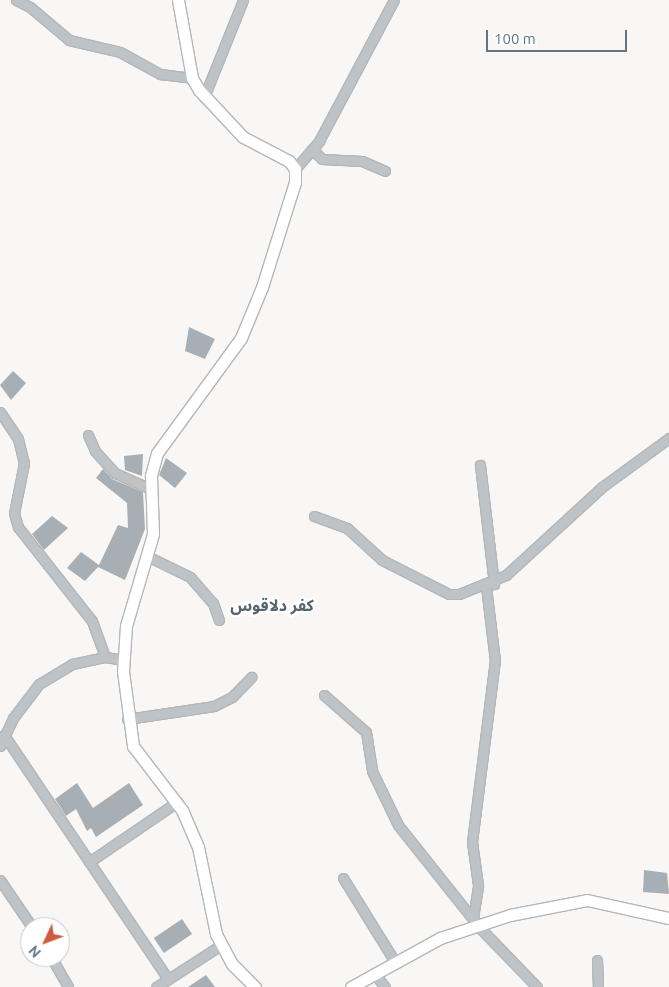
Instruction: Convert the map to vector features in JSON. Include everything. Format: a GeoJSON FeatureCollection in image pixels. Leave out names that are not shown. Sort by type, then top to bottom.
{"type":"FeatureCollection","features":[{"type":"Feature","properties":{"kind":"main road"},"geometry":{"type":"LineString","coordinates":[[178,0],[192,78],[204,97],[242,137],[280,154],[296,169],[281,229],[240,338],[167,437],[153,465],[151,489],[154,518],[148,556],[126,626],[123,660],[128,719],[139,756],[177,802],[198,847],[221,945],[255,987]]}},
{"type":"Feature","properties":{"kind":"main road"},"geometry":{"type":"LineString","coordinates":[[350,987],[475,921],[587,900],[669,918]]}},
{"type":"Feature","properties":{"kind":"street"},"geometry":{"type":"LineString","coordinates":[[16,0],[30,7],[68,40],[120,52],[160,74],[192,78]]}},
{"type":"Feature","properties":{"kind":"street"},"geometry":{"type":"LineString","coordinates":[[204,97],[243,0]]}},
{"type":"Feature","properties":{"kind":"street"},"geometry":{"type":"LineString","coordinates":[[296,169],[312,149],[394,0]]}},
{"type":"Feature","properties":{"kind":"street"},"geometry":{"type":"LineString","coordinates":[[312,149],[322,158],[362,161],[385,171]]}},
{"type":"Feature","properties":{"kind":"street"},"geometry":{"type":"LineString","coordinates":[[0,412],[18,439],[24,463],[14,513],[18,527],[92,621],[105,657]]}},
{"type":"Feature","properties":{"kind":"street"},"geometry":{"type":"LineString","coordinates":[[88,435],[95,451],[115,473],[151,489]]}},
{"type":"Feature","properties":{"kind":"street"},"geometry":{"type":"LineString","coordinates":[[314,516],[347,528],[382,560],[449,594],[490,585],[602,487],[669,438]]}},
{"type":"Feature","properties":{"kind":"street"},"geometry":{"type":"LineString","coordinates":[[475,921],[478,885],[472,842],[495,661],[480,465]]}},
{"type":"Feature","properties":{"kind":"street"},"geometry":{"type":"LineString","coordinates":[[148,556],[190,576],[213,603],[219,620]]}},
{"type":"Feature","properties":{"kind":"street"},"geometry":{"type":"LineString","coordinates":[[0,746],[13,718],[49,676],[72,664],[105,657],[123,660]]}},
{"type":"Feature","properties":{"kind":"street"},"geometry":{"type":"LineString","coordinates":[[128,719],[214,706],[232,697],[251,677]]}},
{"type":"Feature","properties":{"kind":"street"},"geometry":{"type":"LineString","coordinates":[[324,695],[366,732],[372,771],[389,811],[475,921],[537,987]]}},
{"type":"Feature","properties":{"kind":"street"},"geometry":{"type":"LineString","coordinates":[[4,735],[168,979]]}},
{"type":"Feature","properties":{"kind":"street"},"geometry":{"type":"LineString","coordinates":[[90,862],[177,802]]}},
{"type":"Feature","properties":{"kind":"street"},"geometry":{"type":"LineString","coordinates":[[343,878],[395,962]]}},
{"type":"Feature","properties":{"kind":"street"},"geometry":{"type":"LineString","coordinates":[[0,880],[25,917]]}},
{"type":"Feature","properties":{"kind":"street"},"geometry":{"type":"LineString","coordinates":[[156,987],[221,945]]}},
{"type":"Feature","properties":{"kind":"street"},"geometry":{"type":"LineString","coordinates":[[597,960],[598,987]]}},
{"type":"Feature","properties":{"kind":"street"},"geometry":{"type":"LineString","coordinates":[[57,967],[68,987]]}},
{"type":"Feature","properties":{"kind":"street"},"geometry":{"type":"LineString","coordinates":[[374,973],[385,987]]}},
{"type":"Feature","properties":{"kind":"building"},"geometry":{"type":"Polygon","coordinates":[[[189,327],[215,339],[205,359],[185,351],[189,327]]]}},
{"type":"Feature","properties":{"kind":"building"},"geometry":{"type":"Polygon","coordinates":[[[13,371],[26,383],[11,400],[0,385],[13,371]]]}},
{"type":"Feature","properties":{"kind":"building"},"geometry":{"type":"Polygon","coordinates":[[[143,454],[142,476],[125,470],[124,456],[143,454]]]}},
{"type":"Feature","properties":{"kind":"building"},"geometry":{"type":"Polygon","coordinates":[[[166,458],[187,473],[175,488],[159,475],[166,458]]]}},
{"type":"Feature","properties":{"kind":"building"},"geometry":{"type":"Polygon","coordinates":[[[103,469],[112,479],[143,492],[145,529],[125,580],[98,567],[85,581],[67,568],[81,552],[99,565],[118,525],[128,528],[127,503],[96,478],[103,469]]]}},
{"type":"Feature","properties":{"kind":"building"},"geometry":{"type":"Polygon","coordinates":[[[52,516],[68,528],[44,550],[32,534],[52,516]]]}},
{"type":"Feature","properties":{"kind":"building"},"geometry":{"type":"Polygon","coordinates":[[[77,783],[93,808],[129,783],[143,805],[96,837],[91,828],[87,831],[76,809],[66,816],[55,799],[77,783]]]}},
{"type":"Feature","properties":{"kind":"building"},"geometry":{"type":"Polygon","coordinates":[[[644,870],[667,873],[669,894],[643,892],[644,870]]]}},
{"type":"Feature","properties":{"kind":"building"},"geometry":{"type":"Polygon","coordinates":[[[182,919],[192,934],[164,953],[154,938],[182,919]]]}},
{"type":"Feature","properties":{"kind":"building"},"geometry":{"type":"Polygon","coordinates":[[[206,975],[215,987],[188,987],[206,975]]]}},
{"type":"Feature","properties":{"kind":"district","name":"كفر دلاقوس"},"geometry":{"type":"Point","coordinates":[272,605]}}]}
